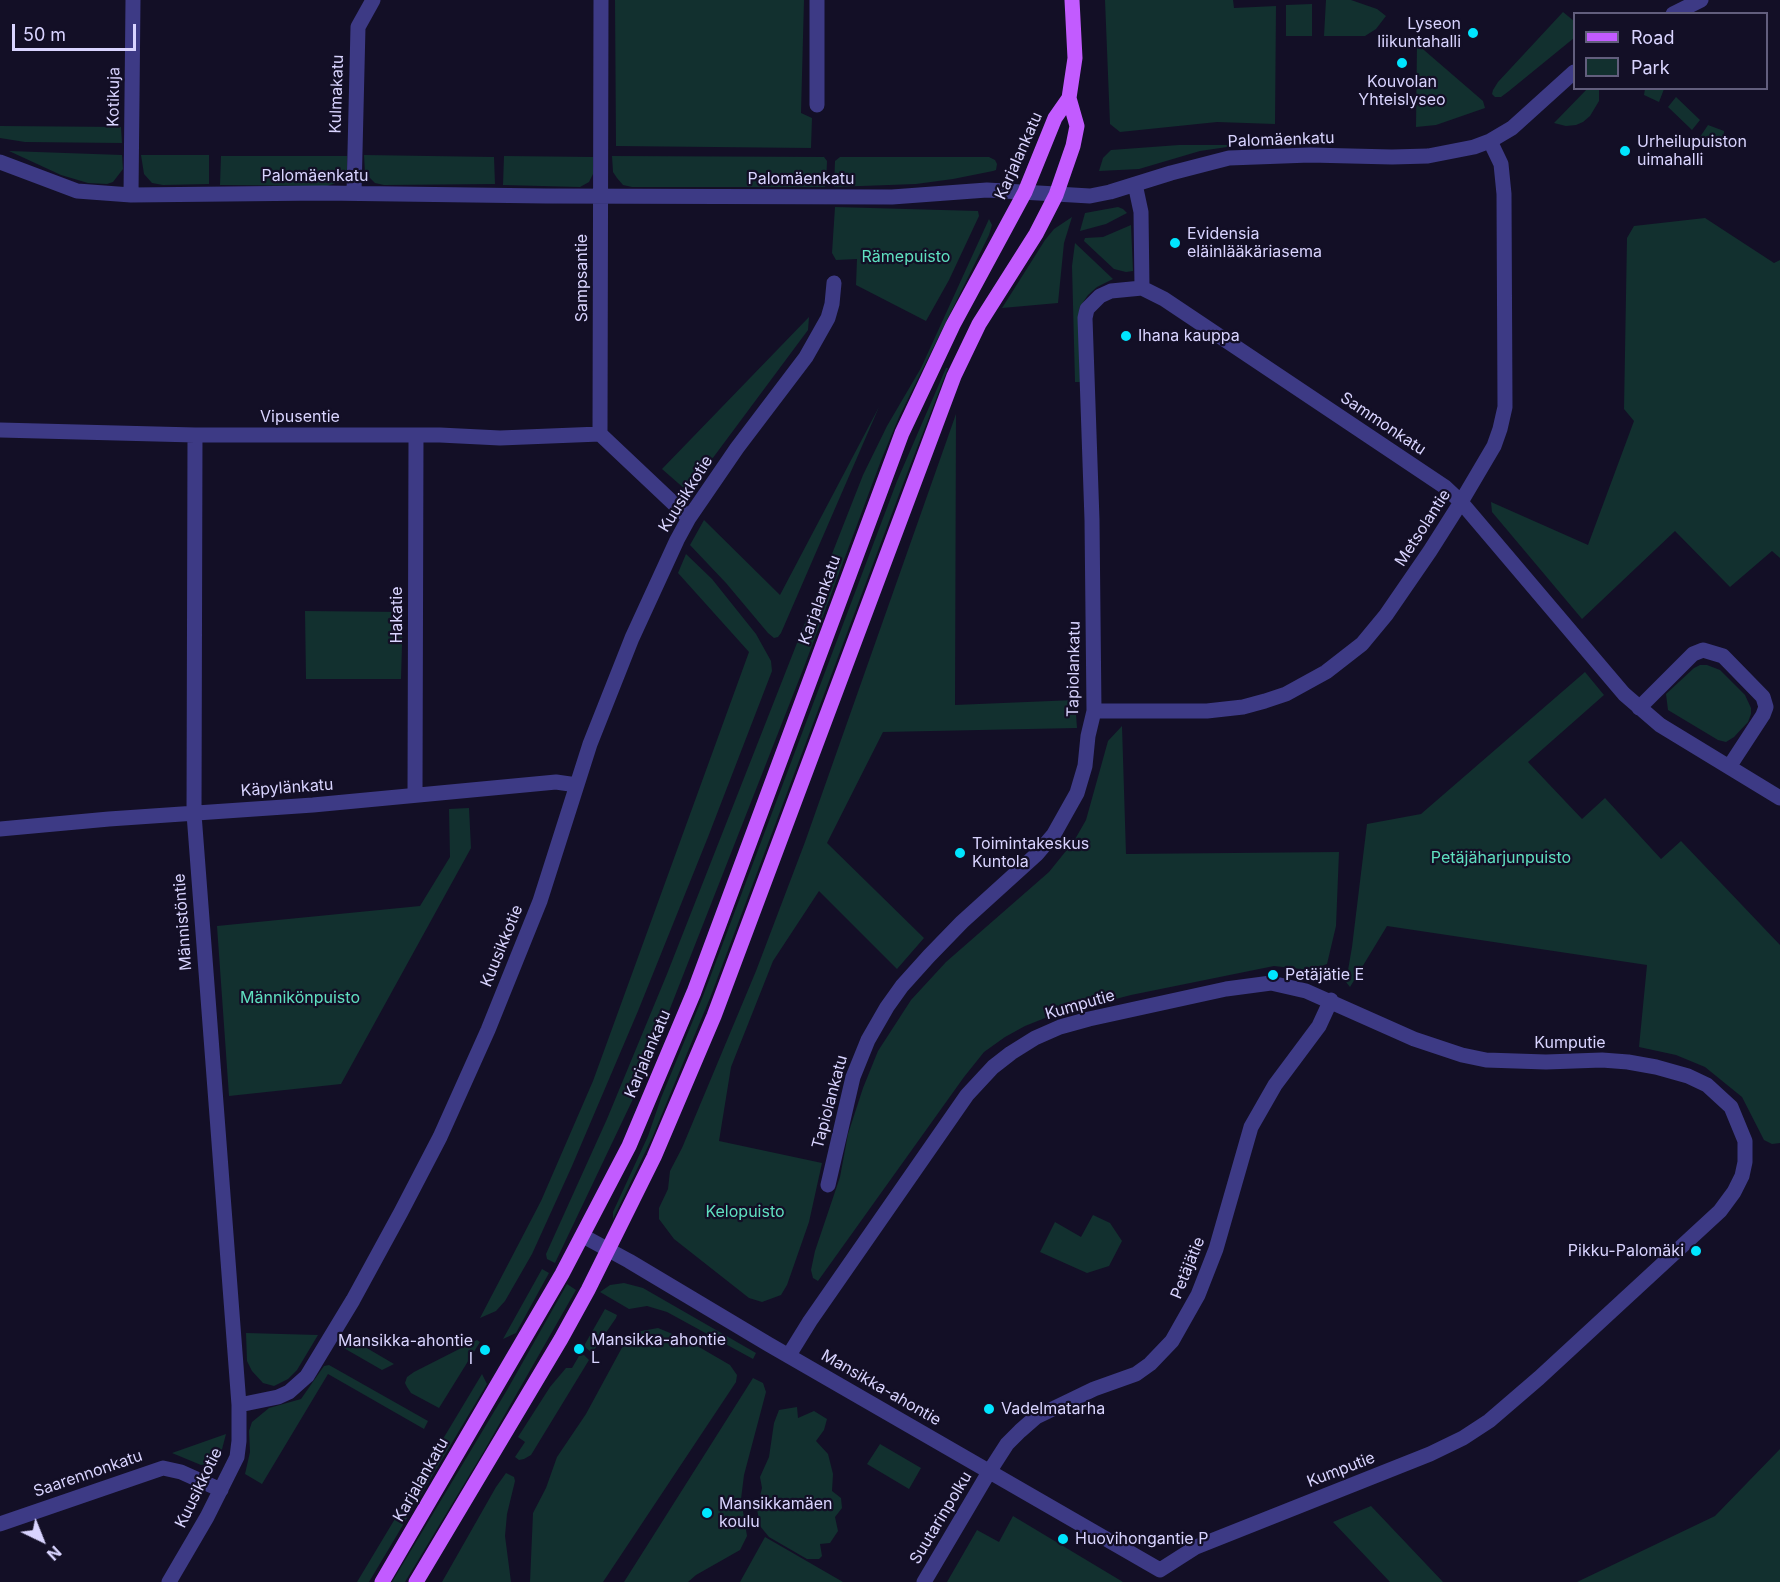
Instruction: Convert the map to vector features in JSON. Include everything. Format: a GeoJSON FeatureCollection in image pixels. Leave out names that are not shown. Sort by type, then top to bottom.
{"type":"FeatureCollection","features":[{"type":"Feature","properties":{"kind":"main road"},"geometry":{"type":"LineString","coordinates":[[416,1582],[561,1339],[609,1250],[662,1138],[714,1016],[954,376],[980,324],[1036,234],[1056,195],[1073,146],[1077,126],[1069,98],[1075,58],[1072,0]]}},
{"type":"Feature","properties":{"kind":"main road","name":"Karjalankatu"},"geometry":{"type":"LineString","coordinates":[[382,1582],[562,1274],[629,1146],[694,992],[902,434],[953,325],[1025,192],[1055,118],[1069,98]]}},
{"type":"Feature","properties":{"kind":"street","name":"Kotikuja"},"geometry":{"type":"LineString","coordinates":[[131,195],[133,0]]}},
{"type":"Feature","properties":{"kind":"street","name":"Sampsantie"},"geometry":{"type":"LineString","coordinates":[[600,434],[601,0]]}},
{"type":"Feature","properties":{"kind":"street"},"geometry":{"type":"LineString","coordinates":[[817,0],[817,105]]}},
{"type":"Feature","properties":{"kind":"street"},"geometry":{"type":"LineString","coordinates":[[1677,12],[1701,0]]}},
{"type":"Feature","properties":{"kind":"street","name":"Kulmakatu"},"geometry":{"type":"LineString","coordinates":[[354,193],[358,27],[365,3]]}},
{"type":"Feature","properties":{"kind":"street","name":"Palomäenkatu"},"geometry":{"type":"LineString","coordinates":[[0,162],[77,191],[131,195],[354,193],[892,197],[987,190],[1090,196],[1229,158],[1428,156],[1474,147],[1512,128],[1573,74]]}},
{"type":"Feature","properties":{"kind":"street","name":"Metsolantie"},"geometry":{"type":"LineString","coordinates":[[1094,711],[1227,710],[1265,701],[1306,684],[1347,657],[1374,629],[1430,551],[1494,446],[1505,407],[1504,194],[1501,164],[1490,141]]}},
{"type":"Feature","properties":{"kind":"street"},"geometry":{"type":"LineString","coordinates":[[1135,184],[1141,212],[1142,288]]}},
{"type":"Feature","properties":{"kind":"street","name":"Kuusikkotie"},"geometry":{"type":"LineString","coordinates":[[169,1582],[237,1457],[239,1405],[278,1397],[289,1392],[307,1376],[386,1240],[440,1137],[488,1030],[540,901],[590,744],[632,638],[689,518],[737,448],[806,357],[828,318],[834,284]]}},
{"type":"Feature","properties":{"kind":"street","name":"Sammonkatu"},"geometry":{"type":"LineString","coordinates":[[1142,288],[1164,299],[1445,487],[1461,502],[1590,657],[1639,708],[1660,724],[1780,798]]}},
{"type":"Feature","properties":{"kind":"street","name":"Tapiolankatu"},"geometry":{"type":"LineString","coordinates":[[828,1185],[853,1077],[877,1023],[902,986],[929,956],[962,922],[1038,854],[1054,834],[1077,793],[1085,766],[1088,736],[1094,711],[1092,520],[1085,318],[1087,309],[1100,296],[1110,291],[1142,288]]}},
{"type":"Feature","properties":{"kind":"street","name":"Vipusentie"},"geometry":{"type":"LineString","coordinates":[[0,430],[195,435],[500,438],[600,434]]}},
{"type":"Feature","properties":{"kind":"street"},"geometry":{"type":"LineString","coordinates":[[600,434],[689,518]]}},
{"type":"Feature","properties":{"kind":"street","name":"Männistöntie"},"geometry":{"type":"LineString","coordinates":[[195,435],[194,814],[239,1405]]}},
{"type":"Feature","properties":{"kind":"street","name":"Hakatie"},"geometry":{"type":"LineString","coordinates":[[415,794],[416,436]]}},
{"type":"Feature","properties":{"kind":"street"},"geometry":{"type":"LineString","coordinates":[[1639,708],[1693,654],[1703,650],[1723,656],[1763,698],[1766,707],[1729,767]]}},
{"type":"Feature","properties":{"kind":"street","name":"Käpylänkatu"},"geometry":{"type":"LineString","coordinates":[[0,829],[313,805],[556,782],[577,785]]}},
{"type":"Feature","properties":{"kind":"street","name":"Kumputie"},"geometry":{"type":"LineString","coordinates":[[789,1355],[810,1321],[967,1095],[993,1067],[1011,1053],[1035,1038],[1079,1021],[1250,985],[1271,983],[1331,1000],[1414,1039],[1462,1055],[1486,1060],[1628,1062],[1688,1076],[1707,1085],[1731,1107],[1745,1141],[1745,1162],[1742,1176],[1734,1192],[1720,1211],[1688,1243],[1489,1421],[1430,1454],[1196,1547],[1158,1576]]}},
{"type":"Feature","properties":{"kind":"street","name":"Petäjätie"},"geometry":{"type":"LineString","coordinates":[[988,1472],[1007,1444],[1027,1424],[1094,1389],[1136,1374],[1150,1364],[1172,1341],[1198,1295],[1216,1249],[1251,1127],[1275,1085],[1319,1026],[1331,1000]]}},
{"type":"Feature","properties":{"kind":"street","name":"Mansikka-ahontie"},"geometry":{"type":"LineString","coordinates":[[583,1236],[988,1472],[1158,1576]]}},
{"type":"Feature","properties":{"kind":"street","name":"Saarennonkatu"},"geometry":{"type":"LineString","coordinates":[[0,1524],[163,1468],[181,1472],[221,1490]]}},
{"type":"Feature","properties":{"kind":"street","name":"Suutarinpolku"},"geometry":{"type":"LineString","coordinates":[[924,1582],[988,1472]]}},
{"type":"Feature","properties":{"kind":"green space"},"geometry":{"type":"Polygon","coordinates":[[[615,0],[804,0],[801,113],[812,118],[811,148],[616,146],[615,0]]]}},
{"type":"Feature","properties":{"kind":"green space"},"geometry":{"type":"Polygon","coordinates":[[[1105,0],[1233,0],[1234,8],[1276,6],[1275,124],[1217,122],[1120,132],[1110,124],[1105,0]]]}},
{"type":"Feature","properties":{"kind":"green space"},"geometry":{"type":"Polygon","coordinates":[[[1326,0],[1351,0],[1377,9],[1386,16],[1376,29],[1365,36],[1324,36],[1326,0]]]}},
{"type":"Feature","properties":{"kind":"green space"},"geometry":{"type":"Polygon","coordinates":[[[1312,4],[1312,36],[1286,36],[1286,5],[1312,4]]]}},
{"type":"Feature","properties":{"kind":"green space"},"geometry":{"type":"Polygon","coordinates":[[[1563,12],[1573,20],[1573,39],[1501,97],[1495,97],[1492,94],[1498,82],[1563,12]]]}},
{"type":"Feature","properties":{"kind":"green space"},"geometry":{"type":"Polygon","coordinates":[[[1417,44],[1483,101],[1485,108],[1436,125],[1416,127],[1417,44]]]}},
{"type":"Feature","properties":{"kind":"green space"},"geometry":{"type":"Polygon","coordinates":[[[1586,90],[1599,90],[1599,101],[1590,116],[1583,122],[1566,126],[1554,123],[1586,90]]]}},
{"type":"Feature","properties":{"kind":"green space"},"geometry":{"type":"Polygon","coordinates":[[[1645,90],[1663,90],[1659,102],[1644,95],[1645,90]]]}},
{"type":"Feature","properties":{"kind":"green space"},"geometry":{"type":"Polygon","coordinates":[[[1676,97],[1700,120],[1692,130],[1668,107],[1676,97]]]}},
{"type":"Feature","properties":{"kind":"green space"},"geometry":{"type":"Polygon","coordinates":[[[1708,125],[1724,131],[1723,144],[1700,137],[1708,125]]]}},
{"type":"Feature","properties":{"kind":"green space"},"geometry":{"type":"Polygon","coordinates":[[[0,126],[121,127],[122,143],[25,142],[0,138],[0,126]]]}},
{"type":"Feature","properties":{"kind":"green space"},"geometry":{"type":"Polygon","coordinates":[[[1179,145],[1227,145],[1227,147],[1200,151],[1139,169],[1099,171],[1103,158],[1111,150],[1179,145]]]}},
{"type":"Feature","properties":{"kind":"green space"},"geometry":{"type":"Polygon","coordinates":[[[9,151],[122,155],[123,169],[113,182],[88,183],[61,175],[9,151]]]}},
{"type":"Feature","properties":{"kind":"green space"},"geometry":{"type":"Polygon","coordinates":[[[141,155],[209,155],[209,184],[163,185],[152,183],[144,174],[141,155]]]}},
{"type":"Feature","properties":{"kind":"green space"},"geometry":{"type":"Polygon","coordinates":[[[364,155],[494,157],[495,184],[384,185],[375,183],[365,173],[364,155]]]}},
{"type":"Feature","properties":{"kind":"green space"},"geometry":{"type":"Polygon","coordinates":[[[221,156],[347,156],[347,169],[345,176],[339,182],[327,186],[220,185],[221,156]]]}},
{"type":"Feature","properties":{"kind":"green space"},"geometry":{"type":"Polygon","coordinates":[[[504,156],[593,157],[593,174],[589,182],[580,187],[503,185],[504,156]]]}},
{"type":"Feature","properties":{"kind":"green space"},"geometry":{"type":"Polygon","coordinates":[[[612,156],[824,157],[827,161],[826,185],[825,187],[632,187],[623,185],[613,172],[612,156]]]}},
{"type":"Feature","properties":{"kind":"green space"},"geometry":{"type":"Polygon","coordinates":[[[840,157],[989,157],[997,164],[996,170],[953,179],[916,184],[834,187],[835,161],[840,157]]]}},
{"type":"Feature","properties":{"kind":"green space","name":"Rämepuisto"},"geometry":{"type":"Polygon","coordinates":[[[835,207],[978,211],[979,216],[949,280],[926,321],[856,285],[857,259],[836,260],[832,253],[835,207]]]}},
{"type":"Feature","properties":{"kind":"green space"},"geometry":{"type":"Polygon","coordinates":[[[1118,207],[1127,213],[1106,224],[1080,231],[1085,213],[1118,207]]]}},
{"type":"Feature","properties":{"kind":"green space"},"geometry":{"type":"Polygon","coordinates":[[[1072,217],[1064,243],[1058,303],[1002,308],[1045,240],[1054,229],[1072,217]]]}},
{"type":"Feature","properties":{"kind":"green space"},"geometry":{"type":"Polygon","coordinates":[[[1705,218],[1774,263],[1780,260],[1780,558],[1772,551],[1730,587],[1675,531],[1582,619],[1492,512],[1491,502],[1588,545],[1634,421],[1624,409],[1627,238],[1634,226],[1705,218]]]}},
{"type":"Feature","properties":{"kind":"green space"},"geometry":{"type":"Polygon","coordinates":[[[989,219],[992,225],[989,235],[899,417],[882,458],[804,667],[642,1080],[555,1263],[547,1259],[546,1254],[607,1119],[667,974],[863,475],[887,426],[921,368],[989,219]]]}},
{"type":"Feature","properties":{"kind":"green space"},"geometry":{"type":"Polygon","coordinates":[[[1131,225],[1133,271],[1114,269],[1084,241],[1085,238],[1103,237],[1131,225]]]}},
{"type":"Feature","properties":{"kind":"green space"},"geometry":{"type":"Polygon","coordinates":[[[1075,243],[1113,279],[1097,287],[1079,308],[1080,382],[1075,382],[1072,266],[1075,243]]]}},
{"type":"Feature","properties":{"kind":"green space"},"geometry":{"type":"Polygon","coordinates":[[[809,317],[808,330],[692,486],[686,490],[662,469],[809,317]]]}},
{"type":"Feature","properties":{"kind":"green space"},"geometry":{"type":"Polygon","coordinates":[[[946,368],[948,368],[710,998],[652,1138],[613,1219],[613,1212],[648,1136],[703,996],[897,481],[946,368]]]}},
{"type":"Feature","properties":{"kind":"green space"},"geometry":{"type":"Polygon","coordinates":[[[879,407],[781,633],[774,638],[690,545],[704,520],[780,595],[879,407]]]}},
{"type":"Feature","properties":{"kind":"green space","name":"Kelopuisto"},"geometry":{"type":"Polygon","coordinates":[[[956,414],[955,705],[1075,700],[1077,728],[883,732],[827,843],[924,938],[897,969],[819,891],[773,961],[731,1067],[719,1141],[822,1163],[809,1222],[787,1285],[781,1295],[762,1302],[749,1298],[674,1239],[659,1219],[659,1208],[668,1189],[670,1171],[682,1148],[756,971],[805,842],[956,414]]]}},
{"type":"Feature","properties":{"kind":"green space"},"geometry":{"type":"Polygon","coordinates":[[[686,554],[712,579],[756,634],[771,661],[772,671],[638,1011],[572,1166],[532,1254],[505,1301],[496,1311],[480,1318],[541,1201],[593,1081],[749,652],[678,573],[686,554]]]}},
{"type":"Feature","properties":{"kind":"green space"},"geometry":{"type":"Polygon","coordinates":[[[305,611],[403,612],[401,679],[306,679],[305,611]]]}},
{"type":"Feature","properties":{"kind":"green space"},"geometry":{"type":"Polygon","coordinates":[[[1700,665],[1720,670],[1745,695],[1751,708],[1748,722],[1726,742],[1718,740],[1668,710],[1666,694],[1700,665]]]}},
{"type":"Feature","properties":{"kind":"green space","name":"Petäjäharjunpuisto"},"geometry":{"type":"Polygon","coordinates":[[[1585,672],[1604,695],[1528,762],[1582,819],[1605,798],[1661,859],[1681,841],[1780,945],[1780,1143],[1772,1144],[1764,1140],[1742,1097],[1705,1067],[1676,1055],[1639,1047],[1647,965],[1387,926],[1350,987],[1346,982],[1367,824],[1421,814],[1585,672]]]}},
{"type":"Feature","properties":{"kind":"green space"},"geometry":{"type":"Polygon","coordinates":[[[1122,726],[1126,854],[1339,852],[1336,926],[1327,964],[1310,970],[1274,966],[1131,995],[1050,1016],[1005,1037],[984,1052],[964,1077],[818,1281],[813,1278],[811,1270],[815,1251],[840,1177],[848,1134],[878,1051],[911,1000],[946,962],[1049,872],[1074,841],[1086,820],[1108,741],[1122,726]]]}},
{"type":"Feature","properties":{"kind":"green space","name":"Männikönpuisto"},"geometry":{"type":"Polygon","coordinates":[[[469,808],[471,848],[341,1084],[229,1096],[217,926],[420,906],[450,857],[449,809],[469,808]]]}},
{"type":"Feature","properties":{"kind":"green space"},"geometry":{"type":"Polygon","coordinates":[[[1093,1215],[1110,1223],[1122,1241],[1109,1266],[1087,1273],[1040,1252],[1055,1222],[1081,1237],[1093,1215]]]}},
{"type":"Feature","properties":{"kind":"green space"},"geometry":{"type":"Polygon","coordinates":[[[542,1269],[549,1273],[516,1333],[503,1339],[542,1269]]]}},
{"type":"Feature","properties":{"kind":"green space"},"geometry":{"type":"Polygon","coordinates":[[[624,1283],[643,1288],[756,1353],[753,1359],[667,1312],[647,1306],[629,1309],[600,1292],[610,1285],[624,1283]]]}},
{"type":"Feature","properties":{"kind":"green space"},"geometry":{"type":"Polygon","coordinates":[[[567,1284],[576,1290],[484,1451],[405,1582],[392,1582],[507,1390],[567,1284]]]}},
{"type":"Feature","properties":{"kind":"green space"},"geometry":{"type":"Polygon","coordinates":[[[605,1309],[617,1315],[592,1353],[585,1347],[585,1344],[605,1309]]]}},
{"type":"Feature","properties":{"kind":"green space"},"geometry":{"type":"Polygon","coordinates":[[[658,1328],[687,1340],[730,1365],[737,1375],[736,1382],[603,1582],[530,1582],[533,1513],[546,1488],[557,1457],[586,1414],[625,1342],[636,1332],[658,1328]]]}},
{"type":"Feature","properties":{"kind":"green space"},"geometry":{"type":"Polygon","coordinates":[[[246,1333],[318,1335],[297,1370],[288,1379],[274,1386],[263,1383],[252,1371],[247,1361],[246,1333]]]}},
{"type":"Feature","properties":{"kind":"green space"},"geometry":{"type":"Polygon","coordinates":[[[348,1337],[394,1364],[382,1370],[342,1347],[348,1337]]]}},
{"type":"Feature","properties":{"kind":"green space"},"geometry":{"type":"Polygon","coordinates":[[[477,1340],[480,1342],[439,1408],[411,1393],[405,1383],[407,1377],[477,1340]]]}},
{"type":"Feature","properties":{"kind":"green space"},"geometry":{"type":"Polygon","coordinates":[[[584,1355],[589,1360],[531,1455],[519,1460],[515,1457],[525,1442],[518,1437],[550,1387],[566,1368],[572,1368],[579,1356],[584,1355]]]}},
{"type":"Feature","properties":{"kind":"green space"},"geometry":{"type":"Polygon","coordinates":[[[329,1365],[428,1421],[424,1429],[328,1374],[262,1484],[245,1474],[250,1452],[249,1431],[252,1422],[269,1408],[301,1399],[324,1366],[329,1365]]]}},
{"type":"Feature","properties":{"kind":"green space"},"geometry":{"type":"Polygon","coordinates":[[[482,1374],[487,1384],[369,1582],[357,1582],[482,1374]]]}},
{"type":"Feature","properties":{"kind":"green space"},"geometry":{"type":"Polygon","coordinates":[[[753,1378],[763,1383],[766,1392],[744,1475],[741,1499],[747,1536],[740,1550],[688,1582],[624,1582],[753,1378]]]}},
{"type":"Feature","properties":{"kind":"green space"},"geometry":{"type":"Polygon","coordinates":[[[797,1407],[798,1418],[814,1411],[827,1419],[824,1430],[816,1441],[828,1454],[833,1474],[832,1491],[841,1498],[842,1508],[835,1517],[838,1531],[830,1543],[820,1544],[822,1556],[819,1559],[807,1559],[769,1537],[760,1526],[757,1509],[762,1488],[760,1477],[769,1457],[774,1423],[779,1410],[797,1407]]]}},
{"type":"Feature","properties":{"kind":"green space"},"geometry":{"type":"Polygon","coordinates":[[[226,1434],[221,1453],[214,1462],[201,1465],[172,1453],[226,1434]]]}},
{"type":"Feature","properties":{"kind":"green space"},"geometry":{"type":"Polygon","coordinates":[[[880,1444],[921,1468],[909,1489],[867,1464],[880,1444]]]}},
{"type":"Feature","properties":{"kind":"green space"},"geometry":{"type":"Polygon","coordinates":[[[1780,1449],[1780,1582],[1577,1582],[1715,1516],[1780,1449]]]}},
{"type":"Feature","properties":{"kind":"green space"},"geometry":{"type":"Polygon","coordinates":[[[506,1473],[514,1477],[515,1481],[507,1514],[505,1536],[511,1582],[442,1582],[496,1487],[506,1473]]]}},
{"type":"Feature","properties":{"kind":"green space"},"geometry":{"type":"Polygon","coordinates":[[[1371,1506],[1443,1582],[1390,1582],[1333,1522],[1371,1506]]]}},
{"type":"Feature","properties":{"kind":"green space"},"geometry":{"type":"Polygon","coordinates":[[[1013,1516],[1123,1582],[947,1582],[977,1530],[999,1542],[1013,1516]]]}},
{"type":"Feature","properties":{"kind":"green space"},"geometry":{"type":"Polygon","coordinates":[[[765,1537],[843,1582],[740,1582],[765,1537]]]}},
{"type":"Feature","properties":{"kind":"place","name":"Lyseon liikuntahalli"},"geometry":{"type":"Point","coordinates":[1473,33]}},
{"type":"Feature","properties":{"kind":"place","name":"Kouvolan Yhteislyseo"},"geometry":{"type":"Point","coordinates":[1402,63]}},
{"type":"Feature","properties":{"kind":"place","name":"Urheilupuiston uimahalli"},"geometry":{"type":"Point","coordinates":[1625,151]}},
{"type":"Feature","properties":{"kind":"place","name":"Evidensia eläinlääkäriasema"},"geometry":{"type":"Point","coordinates":[1175,243]}},
{"type":"Feature","properties":{"kind":"place","name":"Ihana kauppa"},"geometry":{"type":"Point","coordinates":[1126,336]}},
{"type":"Feature","properties":{"kind":"place","name":"Toimintakeskus Kuntola"},"geometry":{"type":"Point","coordinates":[960,853]}},
{"type":"Feature","properties":{"kind":"place","name":"Petäjätie E"},"geometry":{"type":"Point","coordinates":[1273,975]}},
{"type":"Feature","properties":{"kind":"place","name":"Pikku-Palomäki"},"geometry":{"type":"Point","coordinates":[1696,1251]}},
{"type":"Feature","properties":{"kind":"place","name":"Mansikka-ahontie L"},"geometry":{"type":"Point","coordinates":[579,1349]}},
{"type":"Feature","properties":{"kind":"place","name":"Mansikka-ahontie I"},"geometry":{"type":"Point","coordinates":[485,1350]}},
{"type":"Feature","properties":{"kind":"place","name":"Vadelmatarha"},"geometry":{"type":"Point","coordinates":[989,1409]}},
{"type":"Feature","properties":{"kind":"place","name":"Mansikkamäen koulu"},"geometry":{"type":"Point","coordinates":[707,1513]}},
{"type":"Feature","properties":{"kind":"place","name":"Huovihongantie P"},"geometry":{"type":"Point","coordinates":[1063,1539]}}]}
